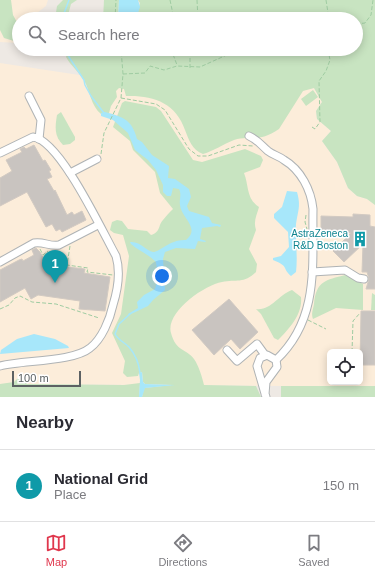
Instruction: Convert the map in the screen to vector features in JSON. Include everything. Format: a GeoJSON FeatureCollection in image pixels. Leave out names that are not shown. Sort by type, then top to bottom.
{"type":"FeatureCollection","features":[{"type":"Feature","properties":{"kind":"street"},"geometry":{"type":"LineString","coordinates":[[29,96],[41,120],[39,139]]}},
{"type":"Feature","properties":{"kind":"street"},"geometry":{"type":"LineString","coordinates":[[249,136],[257,139],[267,150],[290,164],[302,177],[311,194],[313,209],[310,302],[303,324],[289,346],[276,360]]}},
{"type":"Feature","properties":{"kind":"street"},"geometry":{"type":"LineString","coordinates":[[0,153],[27,139],[39,139],[56,153],[70,173],[116,256],[119,276],[116,297],[110,315],[98,340],[89,349],[76,354],[0,366]]}},
{"type":"Feature","properties":{"kind":"street"},"geometry":{"type":"LineString","coordinates":[[70,173],[97,159]]}},
{"type":"Feature","properties":{"kind":"street"},"geometry":{"type":"LineString","coordinates":[[0,262],[34,243],[43,243],[54,246],[71,239],[98,224]]}},
{"type":"Feature","properties":{"kind":"street"},"geometry":{"type":"LineString","coordinates":[[312,272],[345,270],[358,278],[364,279]]}},
{"type":"Feature","properties":{"kind":"street"},"geometry":{"type":"LineString","coordinates":[[227,350],[237,361],[257,344],[265,355]]}},
{"type":"Feature","properties":{"kind":"street"},"geometry":{"type":"LineString","coordinates":[[265,355],[271,356],[276,360],[277,367],[266,382],[266,395],[257,362],[265,355]]}},
{"type":"Feature","properties":{"kind":"street"},"geometry":{"type":"LineString","coordinates":[[259,372],[264,375],[271,375]]}},
{"type":"Feature","properties":{"kind":"path"},"geometry":{"type":"LineString","coordinates":[[115,12],[116,0]]}},
{"type":"Feature","properties":{"kind":"path"},"geometry":{"type":"LineString","coordinates":[[170,0],[173,12]]}},
{"type":"Feature","properties":{"kind":"path"},"geometry":{"type":"LineString","coordinates":[[197,0],[198,12]]}},
{"type":"Feature","properties":{"kind":"path"},"geometry":{"type":"LineString","coordinates":[[326,0],[328,12]]}},
{"type":"Feature","properties":{"kind":"path"},"geometry":{"type":"LineString","coordinates":[[363,23],[365,23],[371,15],[373,0]]}},
{"type":"Feature","properties":{"kind":"path"},"geometry":{"type":"LineString","coordinates":[[97,159],[102,152],[104,133],[121,98],[123,74],[122,56]]}},
{"type":"Feature","properties":{"kind":"path"},"geometry":{"type":"LineString","coordinates":[[173,56],[177,66]]}},
{"type":"Feature","properties":{"kind":"path"},"geometry":{"type":"LineString","coordinates":[[190,56],[190,68]]}},
{"type":"Feature","properties":{"kind":"path"},"geometry":{"type":"LineString","coordinates":[[123,74],[145,73],[150,66],[164,70],[177,66],[190,68],[200,67],[224,56]]}},
{"type":"Feature","properties":{"kind":"path"},"geometry":{"type":"LineString","coordinates":[[312,127],[315,129],[320,122],[319,81],[326,71],[330,60],[329,56]]}},
{"type":"Feature","properties":{"kind":"path"},"geometry":{"type":"LineString","coordinates":[[121,98],[156,104],[165,110],[189,149],[198,156],[208,156],[239,145],[264,146]]}},
{"type":"Feature","properties":{"kind":"path"},"geometry":{"type":"LineString","coordinates":[[309,230],[307,229],[305,222],[306,216],[310,212]]}},
{"type":"Feature","properties":{"kind":"path"},"geometry":{"type":"LineString","coordinates":[[71,239],[67,266],[88,268],[87,272],[119,276]]}},
{"type":"Feature","properties":{"kind":"path"},"geometry":{"type":"LineString","coordinates":[[0,309],[9,305],[15,298],[20,296],[32,302],[56,304],[99,318]]}},
{"type":"Feature","properties":{"kind":"path"},"geometry":{"type":"LineString","coordinates":[[352,349],[353,321],[360,313]]}},
{"type":"Feature","properties":{"kind":"path"},"geometry":{"type":"LineString","coordinates":[[308,319],[326,329]]}},
{"type":"Feature","properties":{"kind":"shaded area"},"geometry":{"type":"Polygon","coordinates":[[[0,0],[48,0],[46,6],[38,12],[12,12],[12,43],[0,42],[0,0]]]}},
{"type":"Feature","properties":{"kind":"shaded area"},"geometry":{"type":"Polygon","coordinates":[[[0,63],[99,78],[303,90],[314,88],[322,102],[316,111],[317,119],[331,131],[322,141],[337,162],[348,188],[357,196],[367,199],[375,205],[375,397],[281,397],[281,386],[0,384],[0,63]]]}},
{"type":"Feature","properties":{"kind":"green space"},"geometry":{"type":"Polygon","coordinates":[[[0,0],[11,0],[13,12],[12,40],[4,38],[0,30],[0,0]]]}},
{"type":"Feature","properties":{"kind":"green space"},"geometry":{"type":"Polygon","coordinates":[[[63,0],[77,0],[71,4],[69,12],[56,12],[57,6],[63,0]]]}},
{"type":"Feature","properties":{"kind":"green space"},"geometry":{"type":"Polygon","coordinates":[[[104,0],[119,0],[118,12],[103,12],[104,0]]]}},
{"type":"Feature","properties":{"kind":"green space"},"geometry":{"type":"Polygon","coordinates":[[[138,0],[375,0],[375,205],[367,199],[357,196],[348,188],[337,162],[322,141],[331,131],[317,119],[316,111],[322,102],[314,88],[303,91],[279,129],[266,136],[234,140],[203,154],[196,150],[191,144],[176,113],[162,102],[145,97],[126,96],[124,89],[119,88],[116,91],[117,97],[111,106],[109,113],[101,114],[93,103],[84,80],[66,57],[363,56],[363,12],[138,12],[140,3],[138,0]]]}},
{"type":"Feature","properties":{"kind":"green space"},"geometry":{"type":"Polygon","coordinates":[[[313,90],[318,97],[306,106],[301,99],[313,90]]]}},
{"type":"Feature","properties":{"kind":"green space"},"geometry":{"type":"Polygon","coordinates":[[[125,101],[156,107],[161,111],[193,160],[202,162],[245,149],[261,156],[263,160],[260,167],[244,173],[248,192],[252,200],[259,207],[255,221],[256,230],[249,249],[257,264],[256,272],[244,280],[227,281],[214,284],[196,294],[180,309],[174,317],[171,325],[173,339],[178,347],[194,359],[199,368],[204,385],[256,386],[261,397],[142,397],[144,388],[172,385],[145,384],[143,382],[142,372],[139,373],[138,376],[127,377],[123,373],[125,361],[112,333],[121,314],[129,256],[123,235],[114,233],[110,230],[112,222],[117,220],[122,221],[128,229],[147,231],[151,235],[156,232],[161,222],[173,209],[160,193],[155,172],[133,150],[130,141],[113,127],[122,103],[125,101]]]}},
{"type":"Feature","properties":{"kind":"green space"},"geometry":{"type":"Polygon","coordinates":[[[61,112],[75,137],[75,140],[70,144],[63,145],[57,135],[57,115],[61,112]]]}},
{"type":"Feature","properties":{"kind":"green space"},"geometry":{"type":"Polygon","coordinates":[[[345,275],[363,284],[363,310],[336,308],[313,319],[312,313],[317,290],[327,280],[345,275]]]}},
{"type":"Feature","properties":{"kind":"green space"},"geometry":{"type":"Polygon","coordinates":[[[292,290],[301,297],[300,309],[291,326],[278,340],[274,338],[261,314],[256,309],[266,308],[287,292],[292,290]]]}},
{"type":"Feature","properties":{"kind":"green space"},"geometry":{"type":"Polygon","coordinates":[[[372,293],[375,295],[375,310],[371,310],[372,293]]]}},
{"type":"Feature","properties":{"kind":"green space"},"geometry":{"type":"Polygon","coordinates":[[[18,378],[25,379],[27,384],[124,385],[140,383],[139,397],[0,397],[0,384],[14,382],[18,378]]]}},
{"type":"Feature","properties":{"kind":"green space"},"geometry":{"type":"Polygon","coordinates":[[[281,386],[375,386],[375,397],[281,397],[281,386]]]}},
{"type":"Feature","properties":{"kind":"water"},"geometry":{"type":"Polygon","coordinates":[[[119,0],[138,0],[140,7],[138,12],[118,12],[119,0]]]}},
{"type":"Feature","properties":{"kind":"water"},"geometry":{"type":"Polygon","coordinates":[[[105,112],[122,118],[130,123],[137,139],[142,142],[152,155],[169,166],[168,178],[175,179],[189,189],[191,197],[187,206],[189,211],[209,217],[212,223],[221,225],[220,227],[202,228],[200,239],[206,241],[198,241],[195,249],[176,248],[165,252],[163,259],[165,290],[148,306],[129,315],[128,314],[138,308],[137,302],[144,295],[155,289],[158,278],[156,262],[130,242],[140,244],[153,252],[175,241],[186,240],[192,231],[181,210],[179,189],[173,188],[171,196],[167,196],[163,192],[163,185],[156,170],[148,160],[135,150],[128,133],[113,120],[101,116],[101,113],[105,112]]]}},
{"type":"Feature","properties":{"kind":"water"},"geometry":{"type":"Polygon","coordinates":[[[287,191],[297,192],[299,201],[296,224],[296,272],[291,276],[284,266],[273,260],[273,258],[281,256],[289,247],[288,232],[274,218],[274,214],[282,207],[287,191]]]}},
{"type":"Feature","properties":{"kind":"water"},"geometry":{"type":"Polygon","coordinates":[[[34,334],[55,339],[69,348],[0,354],[1,350],[17,339],[34,334]]]}},
{"type":"Feature","properties":{"kind":"water"},"geometry":{"type":"Polygon","coordinates":[[[142,372],[143,382],[145,384],[175,385],[145,388],[142,397],[139,397],[139,373],[142,372]]]}},
{"type":"Feature","properties":{"kind":"building"},"geometry":{"type":"Polygon","coordinates":[[[34,145],[43,161],[45,160],[51,170],[49,171],[52,177],[47,179],[54,191],[55,190],[67,215],[72,212],[74,215],[82,211],[86,220],[62,232],[60,229],[56,231],[52,224],[46,227],[27,192],[0,206],[0,178],[12,171],[6,160],[22,152],[20,149],[24,147],[26,149],[34,145]]]}},
{"type":"Feature","properties":{"kind":"building","name":"AstraZeneca R&D Boston"},"geometry":{"type":"Polygon","coordinates":[[[353,214],[370,215],[370,226],[375,227],[375,289],[366,289],[369,279],[367,272],[362,272],[363,244],[344,262],[333,251],[351,233],[321,231],[321,216],[353,217],[353,214]]]}},
{"type":"Feature","properties":{"kind":"building"},"geometry":{"type":"Polygon","coordinates":[[[36,248],[49,268],[59,270],[59,266],[85,269],[84,273],[110,277],[105,311],[79,309],[80,301],[38,295],[31,299],[25,288],[0,302],[0,270],[19,260],[22,259],[23,261],[34,255],[32,250],[36,248]]]}},
{"type":"Feature","properties":{"kind":"building"},"geometry":{"type":"Polygon","coordinates":[[[229,299],[258,332],[240,349],[231,339],[214,355],[192,330],[229,299]]]}},
{"type":"Feature","properties":{"kind":"building"},"geometry":{"type":"Polygon","coordinates":[[[361,311],[375,311],[375,365],[363,365],[363,349],[360,349],[361,311]]]}},
{"type":"Feature","properties":{"kind":"waterway"},"geometry":{"type":"LineString","coordinates":[[65,12],[69,0]]}},
{"type":"Feature","properties":{"kind":"waterway"},"geometry":{"type":"LineString","coordinates":[[69,56],[84,80],[91,96],[104,113]]}},
{"type":"Feature","properties":{"kind":"waterway"},"geometry":{"type":"LineString","coordinates":[[130,314],[119,324],[115,334],[129,347],[133,353],[138,363],[140,373]]}},
{"type":"Feature","properties":{"kind":"place","name":"AstraZeneca R&D Boston"},"geometry":{"type":"Point","coordinates":[360,239]}},
{"type":"Feature","properties":{"kind":"place","name":"National Grid"},"geometry":{"type":"Point","coordinates":[55,283]}}]}
